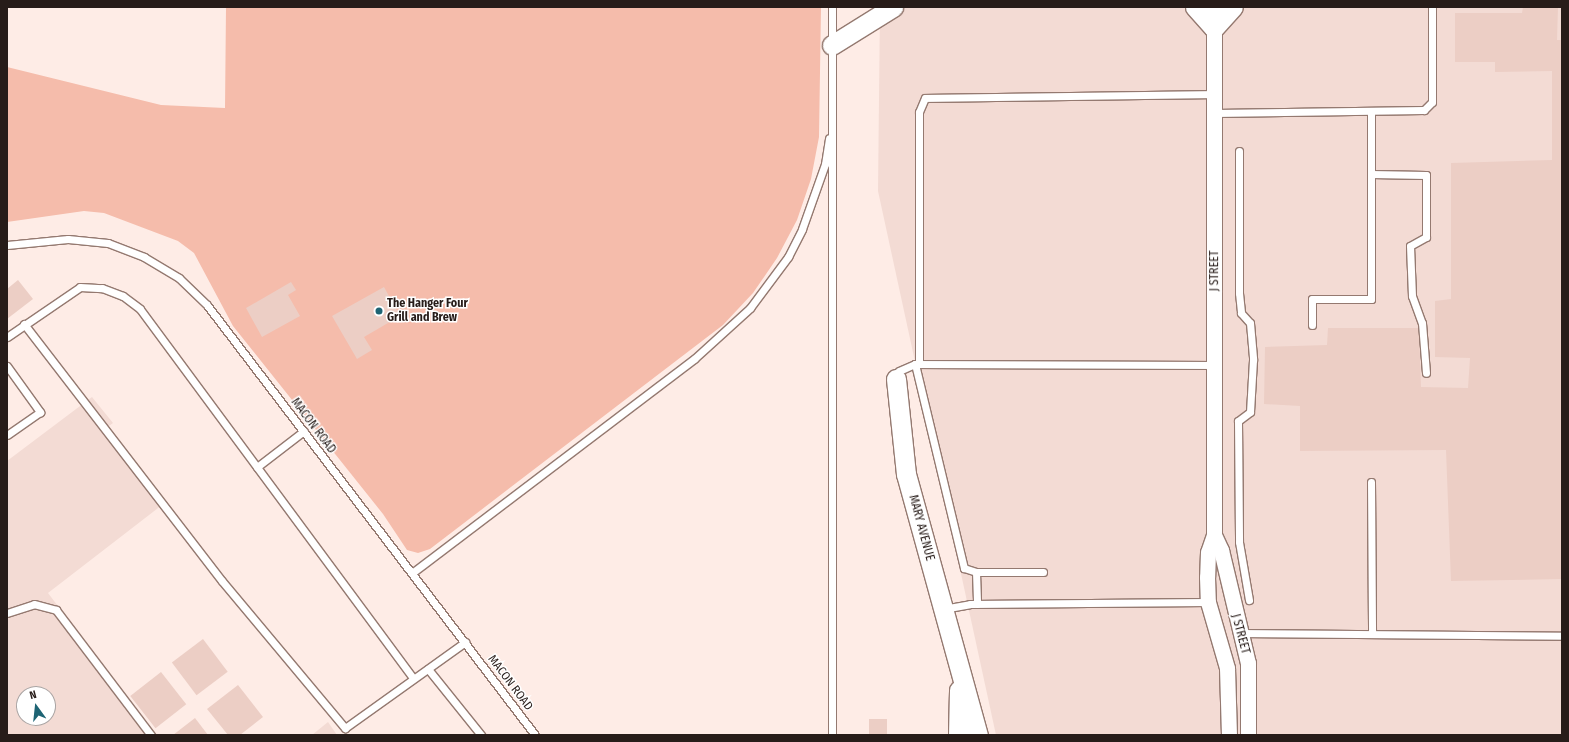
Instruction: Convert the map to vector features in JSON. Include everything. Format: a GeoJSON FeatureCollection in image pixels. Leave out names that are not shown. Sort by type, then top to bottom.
{"type":"FeatureCollection","features":[{"type":"Feature","properties":{"kind":"street"},"geometry":{"type":"LineString","coordinates":[[832,45],[893,7]]}},
{"type":"Feature","properties":{"kind":"street"},"geometry":{"type":"LineString","coordinates":[[1195,7],[1214,28],[1234,7]]}},
{"type":"Feature","properties":{"kind":"street","name":"J STREET"},"geometry":{"type":"LineString","coordinates":[[1214,7],[1214,535],[1208,552],[1208,602],[1227,668],[1229,735]]}},
{"type":"Feature","properties":{"kind":"street","name":"MARY AVENUE"},"geometry":{"type":"LineString","coordinates":[[896,379],[906,474],[960,675],[978,735]]}},
{"type":"Feature","properties":{"kind":"street","name":"J STREET"},"geometry":{"type":"LineString","coordinates":[[1214,535],[1221,550],[1248,663],[1248,735]]}},
{"type":"Feature","properties":{"kind":"street","name":"MARY AVENUE"},"geometry":{"type":"LineString","coordinates":[[958,735],[960,675]]}},
{"type":"Feature","properties":{"kind":"lane"},"geometry":{"type":"LineString","coordinates":[[832,7],[832,735]]}},
{"type":"Feature","properties":{"kind":"lane"},"geometry":{"type":"LineString","coordinates":[[1215,113],[1409,112],[1429,107],[1432,7]]}},
{"type":"Feature","properties":{"kind":"lane"},"geometry":{"type":"LineString","coordinates":[[1043,572],[976,572],[964,568],[917,364],[919,112],[925,98],[1215,94]]}},
{"type":"Feature","properties":{"kind":"lane"},"geometry":{"type":"LineString","coordinates":[[412,572],[694,359],[750,308],[788,256],[816,197],[825,164],[832,110]]}},
{"type":"Feature","properties":{"kind":"lane"},"geometry":{"type":"LineString","coordinates":[[1312,325],[1312,299],[1370,299],[1371,112]]}},
{"type":"Feature","properties":{"kind":"lane"},"geometry":{"type":"LineString","coordinates":[[1239,151],[1239,293],[1241,313],[1250,323],[1254,360],[1250,412],[1238,421],[1239,542],[1249,600]]}},
{"type":"Feature","properties":{"kind":"lane"},"geometry":{"type":"LineString","coordinates":[[1371,174],[1426,175],[1426,237],[1410,246],[1412,296],[1422,323],[1426,373]]}},
{"type":"Feature","properties":{"kind":"lane","name":"MACON ROAD"},"geometry":{"type":"LineString","coordinates":[[7,246],[68,239],[108,244],[144,257],[179,278],[207,305],[535,735]]}},
{"type":"Feature","properties":{"kind":"lane"},"geometry":{"type":"LineString","coordinates":[[7,337],[80,287],[102,288],[123,296],[140,309],[413,678]]}},
{"type":"Feature","properties":{"kind":"lane"},"geometry":{"type":"LineString","coordinates":[[24,324],[222,581],[350,735]]}},
{"type":"Feature","properties":{"kind":"lane"},"geometry":{"type":"LineString","coordinates":[[896,379],[899,371],[917,364],[1214,365]]}},
{"type":"Feature","properties":{"kind":"lane"},"geometry":{"type":"LineString","coordinates":[[7,366],[40,412],[7,435]]}},
{"type":"Feature","properties":{"kind":"lane"},"geometry":{"type":"LineString","coordinates":[[257,467],[304,431]]}},
{"type":"Feature","properties":{"kind":"lane"},"geometry":{"type":"LineString","coordinates":[[1371,482],[1372,634]]}},
{"type":"Feature","properties":{"kind":"lane"},"geometry":{"type":"LineString","coordinates":[[976,572],[977,604]]}},
{"type":"Feature","properties":{"kind":"lane"},"geometry":{"type":"LineString","coordinates":[[943,609],[977,604],[1208,602]]}},
{"type":"Feature","properties":{"kind":"lane"},"geometry":{"type":"LineString","coordinates":[[7,613],[34,604],[56,610],[151,735]]}},
{"type":"Feature","properties":{"kind":"lane"},"geometry":{"type":"LineString","coordinates":[[1241,633],[1562,636]]}},
{"type":"Feature","properties":{"kind":"lane"},"geometry":{"type":"LineString","coordinates":[[345,728],[465,642]]}},
{"type":"Feature","properties":{"kind":"lane"},"geometry":{"type":"LineString","coordinates":[[428,669],[481,735]]}},
{"type":"Feature","properties":{"kind":"shaded area"},"geometry":{"type":"Polygon","coordinates":[[[226,7],[821,7],[819,137],[811,179],[797,220],[777,258],[753,293],[723,325],[430,549],[418,553],[407,550],[383,514],[233,326],[194,253],[178,241],[104,213],[84,211],[7,222],[7,67],[161,105],[225,108],[226,7]]]}},
{"type":"Feature","properties":{"kind":"shaded area"},"geometry":{"type":"Polygon","coordinates":[[[880,7],[1562,7],[1562,735],[996,735],[878,191],[880,7]]]}},
{"type":"Feature","properties":{"kind":"shaded area"},"geometry":{"type":"Polygon","coordinates":[[[92,397],[113,423],[106,428],[162,505],[48,593],[156,735],[7,735],[7,461],[92,397]]]}},
{"type":"Feature","properties":{"kind":"shaded area"},"geometry":{"type":"Polygon","coordinates":[[[328,722],[337,735],[312,735],[328,722]]]}},
{"type":"Feature","properties":{"kind":"building"},"geometry":{"type":"Polygon","coordinates":[[[1523,7],[1558,7],[1557,40],[1562,40],[1562,579],[1451,581],[1446,450],[1300,451],[1300,406],[1264,404],[1265,347],[1327,345],[1328,328],[1419,328],[1421,387],[1468,388],[1470,358],[1435,357],[1435,301],[1451,299],[1451,163],[1552,160],[1552,71],[1495,72],[1495,62],[1455,62],[1455,13],[1522,13],[1523,7]]]}},
{"type":"Feature","properties":{"kind":"building"},"geometry":{"type":"Polygon","coordinates":[[[18,280],[33,299],[7,319],[7,289],[18,280]]]}},
{"type":"Feature","properties":{"kind":"building"},"geometry":{"type":"Polygon","coordinates":[[[291,282],[296,290],[288,295],[300,316],[262,337],[246,308],[291,282]]]}},
{"type":"Feature","properties":{"kind":"building"},"geometry":{"type":"Polygon","coordinates":[[[384,287],[400,316],[364,337],[372,350],[357,359],[332,316],[384,287]]]}},
{"type":"Feature","properties":{"kind":"building"},"geometry":{"type":"Polygon","coordinates":[[[203,639],[228,672],[197,695],[172,662],[203,639]]]}},
{"type":"Feature","properties":{"kind":"building"},"geometry":{"type":"Polygon","coordinates":[[[161,672],[186,704],[156,728],[130,696],[161,672]]]}},
{"type":"Feature","properties":{"kind":"building"},"geometry":{"type":"Polygon","coordinates":[[[238,685],[263,717],[240,735],[228,735],[207,709],[238,685]]]}},
{"type":"Feature","properties":{"kind":"building"},"geometry":{"type":"Polygon","coordinates":[[[195,718],[208,735],[173,735],[195,718]]]}},
{"type":"Feature","properties":{"kind":"building"},"geometry":{"type":"Polygon","coordinates":[[[869,719],[887,719],[887,735],[869,735],[869,719]]]}},
{"type":"Feature","properties":{"kind":"place","name":"The Hanger Four Grill and Brew"},"geometry":{"type":"Point","coordinates":[379,311]}}]}
